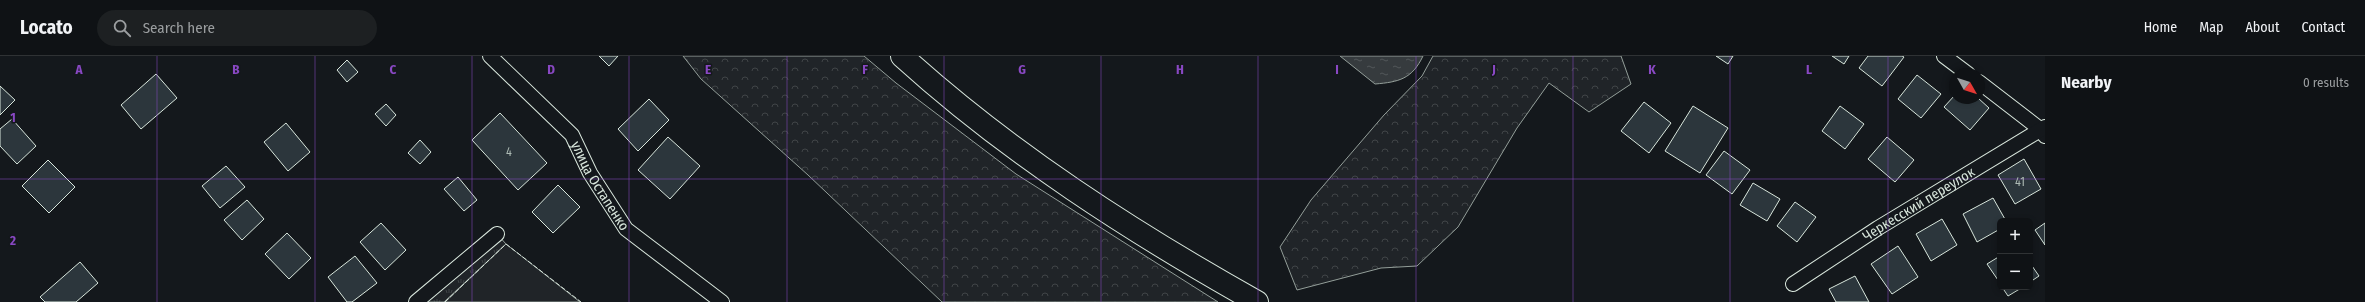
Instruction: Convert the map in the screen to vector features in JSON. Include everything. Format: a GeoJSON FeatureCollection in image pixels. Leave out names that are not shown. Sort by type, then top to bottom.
{"type":"FeatureCollection","features":[{"type":"Feature","properties":{"kind":"main road"},"geometry":{"type":"LineString","coordinates":[[902,56],[1020,152],[1185,262],[1258,302]]}},
{"type":"Feature","properties":{"kind":"street","name":"улица Остапенко"},"geometry":{"type":"LineString","coordinates":[[490,56],[572,135],[590,173],[626,229],[722,302]]}},
{"type":"Feature","properties":{"kind":"street"},"geometry":{"type":"LineString","coordinates":[[1944,56],[1960,68]]}},
{"type":"Feature","properties":{"kind":"street"},"geometry":{"type":"LineString","coordinates":[[1985,87],[2044,131]]}},
{"type":"Feature","properties":{"kind":"street","name":"Черкесский переулок"},"geometry":{"type":"LineString","coordinates":[[1793,284],[1878,228],[2044,131]]}},
{"type":"Feature","properties":{"kind":"street"},"geometry":{"type":"LineString","coordinates":[[416,302],[497,234]]}},
{"type":"Feature","properties":{"kind":"green space"},"geometry":{"type":"Polygon","coordinates":[[[683,56],[864,56],[896,83],[1016,174],[1218,302],[942,302],[808,175],[701,79],[683,56]]]}},
{"type":"Feature","properties":{"kind":"green space"},"geometry":{"type":"Polygon","coordinates":[[[1433,56],[1621,56],[1631,84],[1589,112],[1549,83],[1517,128],[1458,227],[1417,266],[1381,268],[1297,290],[1280,247],[1311,200],[1384,115],[1422,76],[1433,56]]]}},
{"type":"Feature","properties":{"kind":"green space"},"geometry":{"type":"Polygon","coordinates":[[[497,234],[506,244],[444,302],[419,302],[497,234]]]}},
{"type":"Feature","properties":{"kind":"green space"},"geometry":{"type":"Polygon","coordinates":[[[506,244],[580,302],[445,302],[506,244]]]}},
{"type":"Feature","properties":{"kind":"water"},"geometry":{"type":"Polygon","coordinates":[[[1340,56],[1423,56],[1414,70],[1404,78],[1391,82],[1375,84],[1340,56]]]}},
{"type":"Feature","properties":{"kind":"building"},"geometry":{"type":"Polygon","coordinates":[[[599,56],[618,56],[609,66],[599,56]]]}},
{"type":"Feature","properties":{"kind":"building"},"geometry":{"type":"Polygon","coordinates":[[[1716,56],[1733,56],[1728,64],[1716,56]]]}},
{"type":"Feature","properties":{"kind":"building"},"geometry":{"type":"Polygon","coordinates":[[[1832,56],[1849,56],[1844,64],[1832,56]]]}},
{"type":"Feature","properties":{"kind":"building"},"geometry":{"type":"Polygon","coordinates":[[[1868,56],[1904,57],[1882,86],[1859,68],[1868,56]]]}},
{"type":"Feature","properties":{"kind":"building"},"geometry":{"type":"Polygon","coordinates":[[[347,60],[358,72],[347,82],[337,70],[347,60]]]}},
{"type":"Feature","properties":{"kind":"building"},"geometry":{"type":"Polygon","coordinates":[[[156,74],[177,98],[141,129],[121,105],[156,74]]]}},
{"type":"Feature","properties":{"kind":"building"},"geometry":{"type":"Polygon","coordinates":[[[1917,75],[1941,94],[1921,118],[1898,99],[1917,75]]]}},
{"type":"Feature","properties":{"kind":"building"},"geometry":{"type":"Polygon","coordinates":[[[0,86],[15,100],[0,115],[0,86]]]}},
{"type":"Feature","properties":{"kind":"building"},"geometry":{"type":"Polygon","coordinates":[[[649,99],[669,120],[638,151],[618,129],[649,99]]]}},
{"type":"Feature","properties":{"kind":"building"},"geometry":{"type":"Polygon","coordinates":[[[1644,102],[1671,123],[1649,153],[1621,131],[1644,102]]]}},
{"type":"Feature","properties":{"kind":"building"},"geometry":{"type":"Polygon","coordinates":[[[1949,102],[1949,104],[1985,104],[1989,108],[1970,130],[1944,107],[1949,102]]]}},
{"type":"Feature","properties":{"kind":"building"},"geometry":{"type":"Polygon","coordinates":[[[386,104],[396,115],[386,126],[375,114],[386,104]]]}},
{"type":"Feature","properties":{"kind":"building"},"geometry":{"type":"Polygon","coordinates":[[[1693,106],[1728,128],[1700,173],[1665,151],[1693,106]]]}},
{"type":"Feature","properties":{"kind":"building"},"geometry":{"type":"Polygon","coordinates":[[[1840,106],[1864,124],[1845,149],[1822,131],[1840,106]]]}},
{"type":"Feature","properties":{"kind":"building"},"geometry":{"type":"Polygon","coordinates":[[[500,113],[547,163],[518,190],[472,140],[500,113]]]}},
{"type":"Feature","properties":{"kind":"building"},"geometry":{"type":"Polygon","coordinates":[[[12,119],[36,146],[17,164],[0,146],[0,129],[12,119]]]}},
{"type":"Feature","properties":{"kind":"building"},"geometry":{"type":"Polygon","coordinates":[[[286,123],[310,152],[288,171],[264,142],[286,123]]]}},
{"type":"Feature","properties":{"kind":"building"},"geometry":{"type":"Polygon","coordinates":[[[668,137],[700,166],[670,199],[638,170],[668,137]]]}},
{"type":"Feature","properties":{"kind":"building"},"geometry":{"type":"Polygon","coordinates":[[[1887,137],[1914,160],[1895,182],[1868,159],[1887,137]]]}},
{"type":"Feature","properties":{"kind":"building"},"geometry":{"type":"Polygon","coordinates":[[[420,140],[431,152],[420,164],[408,153],[420,140]]]}},
{"type":"Feature","properties":{"kind":"building"},"geometry":{"type":"Polygon","coordinates":[[[1724,151],[1750,170],[1732,194],[1706,175],[1724,151]]]}},
{"type":"Feature","properties":{"kind":"building"},"geometry":{"type":"Polygon","coordinates":[[[2024,159],[2041,189],[2015,204],[1998,175],[2024,159]]]}},
{"type":"Feature","properties":{"kind":"building"},"geometry":{"type":"Polygon","coordinates":[[[48,160],[75,187],[49,213],[22,186],[48,160]]]}},
{"type":"Feature","properties":{"kind":"building"},"geometry":{"type":"Polygon","coordinates":[[[226,166],[245,187],[220,208],[202,186],[226,166]]]}},
{"type":"Feature","properties":{"kind":"building"},"geometry":{"type":"Polygon","coordinates":[[[458,177],[477,200],[464,211],[444,189],[458,177]]]}},
{"type":"Feature","properties":{"kind":"building"},"geometry":{"type":"Polygon","coordinates":[[[1753,183],[1780,199],[1767,221],[1740,205],[1753,183]]]}},
{"type":"Feature","properties":{"kind":"building"},"geometry":{"type":"Polygon","coordinates":[[[558,185],[580,207],[553,233],[532,212],[558,185]]]}},
{"type":"Feature","properties":{"kind":"building"},"geometry":{"type":"Polygon","coordinates":[[[1993,198],[2004,218],[1997,218],[1997,231],[1977,242],[1963,214],[1993,198]]]}},
{"type":"Feature","properties":{"kind":"building"},"geometry":{"type":"Polygon","coordinates":[[[247,200],[264,219],[242,240],[224,220],[247,200]]]}},
{"type":"Feature","properties":{"kind":"building"},"geometry":{"type":"Polygon","coordinates":[[[1795,202],[1816,217],[1797,242],[1777,226],[1795,202]]]}},
{"type":"Feature","properties":{"kind":"building"},"geometry":{"type":"Polygon","coordinates":[[[1942,219],[1957,245],[1931,261],[1916,234],[1942,219]]]}},
{"type":"Feature","properties":{"kind":"building"},"geometry":{"type":"Polygon","coordinates":[[[381,223],[406,250],[385,270],[360,242],[381,223]]]}},
{"type":"Feature","properties":{"kind":"building"},"geometry":{"type":"Polygon","coordinates":[[[2045,223],[2045,245],[2035,230],[2045,223]]]}},
{"type":"Feature","properties":{"kind":"building"},"geometry":{"type":"Polygon","coordinates":[[[287,233],[311,258],[289,279],[265,254],[287,233]]]}},
{"type":"Feature","properties":{"kind":"building"},"geometry":{"type":"Polygon","coordinates":[[[1898,246],[1918,277],[1892,294],[1871,264],[1898,246]]]}},
{"type":"Feature","properties":{"kind":"building"},"geometry":{"type":"Polygon","coordinates":[[[355,256],[377,283],[352,302],[347,302],[328,277],[355,256]]]}},
{"type":"Feature","properties":{"kind":"building"},"geometry":{"type":"Polygon","coordinates":[[[1997,258],[1997,279],[1987,264],[1997,258]]]}},
{"type":"Feature","properties":{"kind":"building"},"geometry":{"type":"Polygon","coordinates":[[[80,262],[98,283],[76,302],[45,302],[40,297],[80,262]]]}},
{"type":"Feature","properties":{"kind":"building"},"geometry":{"type":"Polygon","coordinates":[[[2033,267],[2039,276],[2033,280],[2033,267]]]}},
{"type":"Feature","properties":{"kind":"building"},"geometry":{"type":"Polygon","coordinates":[[[1855,276],[1869,302],[1836,302],[1829,289],[1855,276]]]}},
{"type":"Feature","properties":{"kind":"building"},"geometry":{"type":"Polygon","coordinates":[[[2004,290],[2018,290],[2008,296],[2004,290]]]}},
{"type":"Feature","properties":{"kind":"fence"},"geometry":{"type":"LineString","coordinates":[[445,302],[506,244],[581,302]]}}]}
